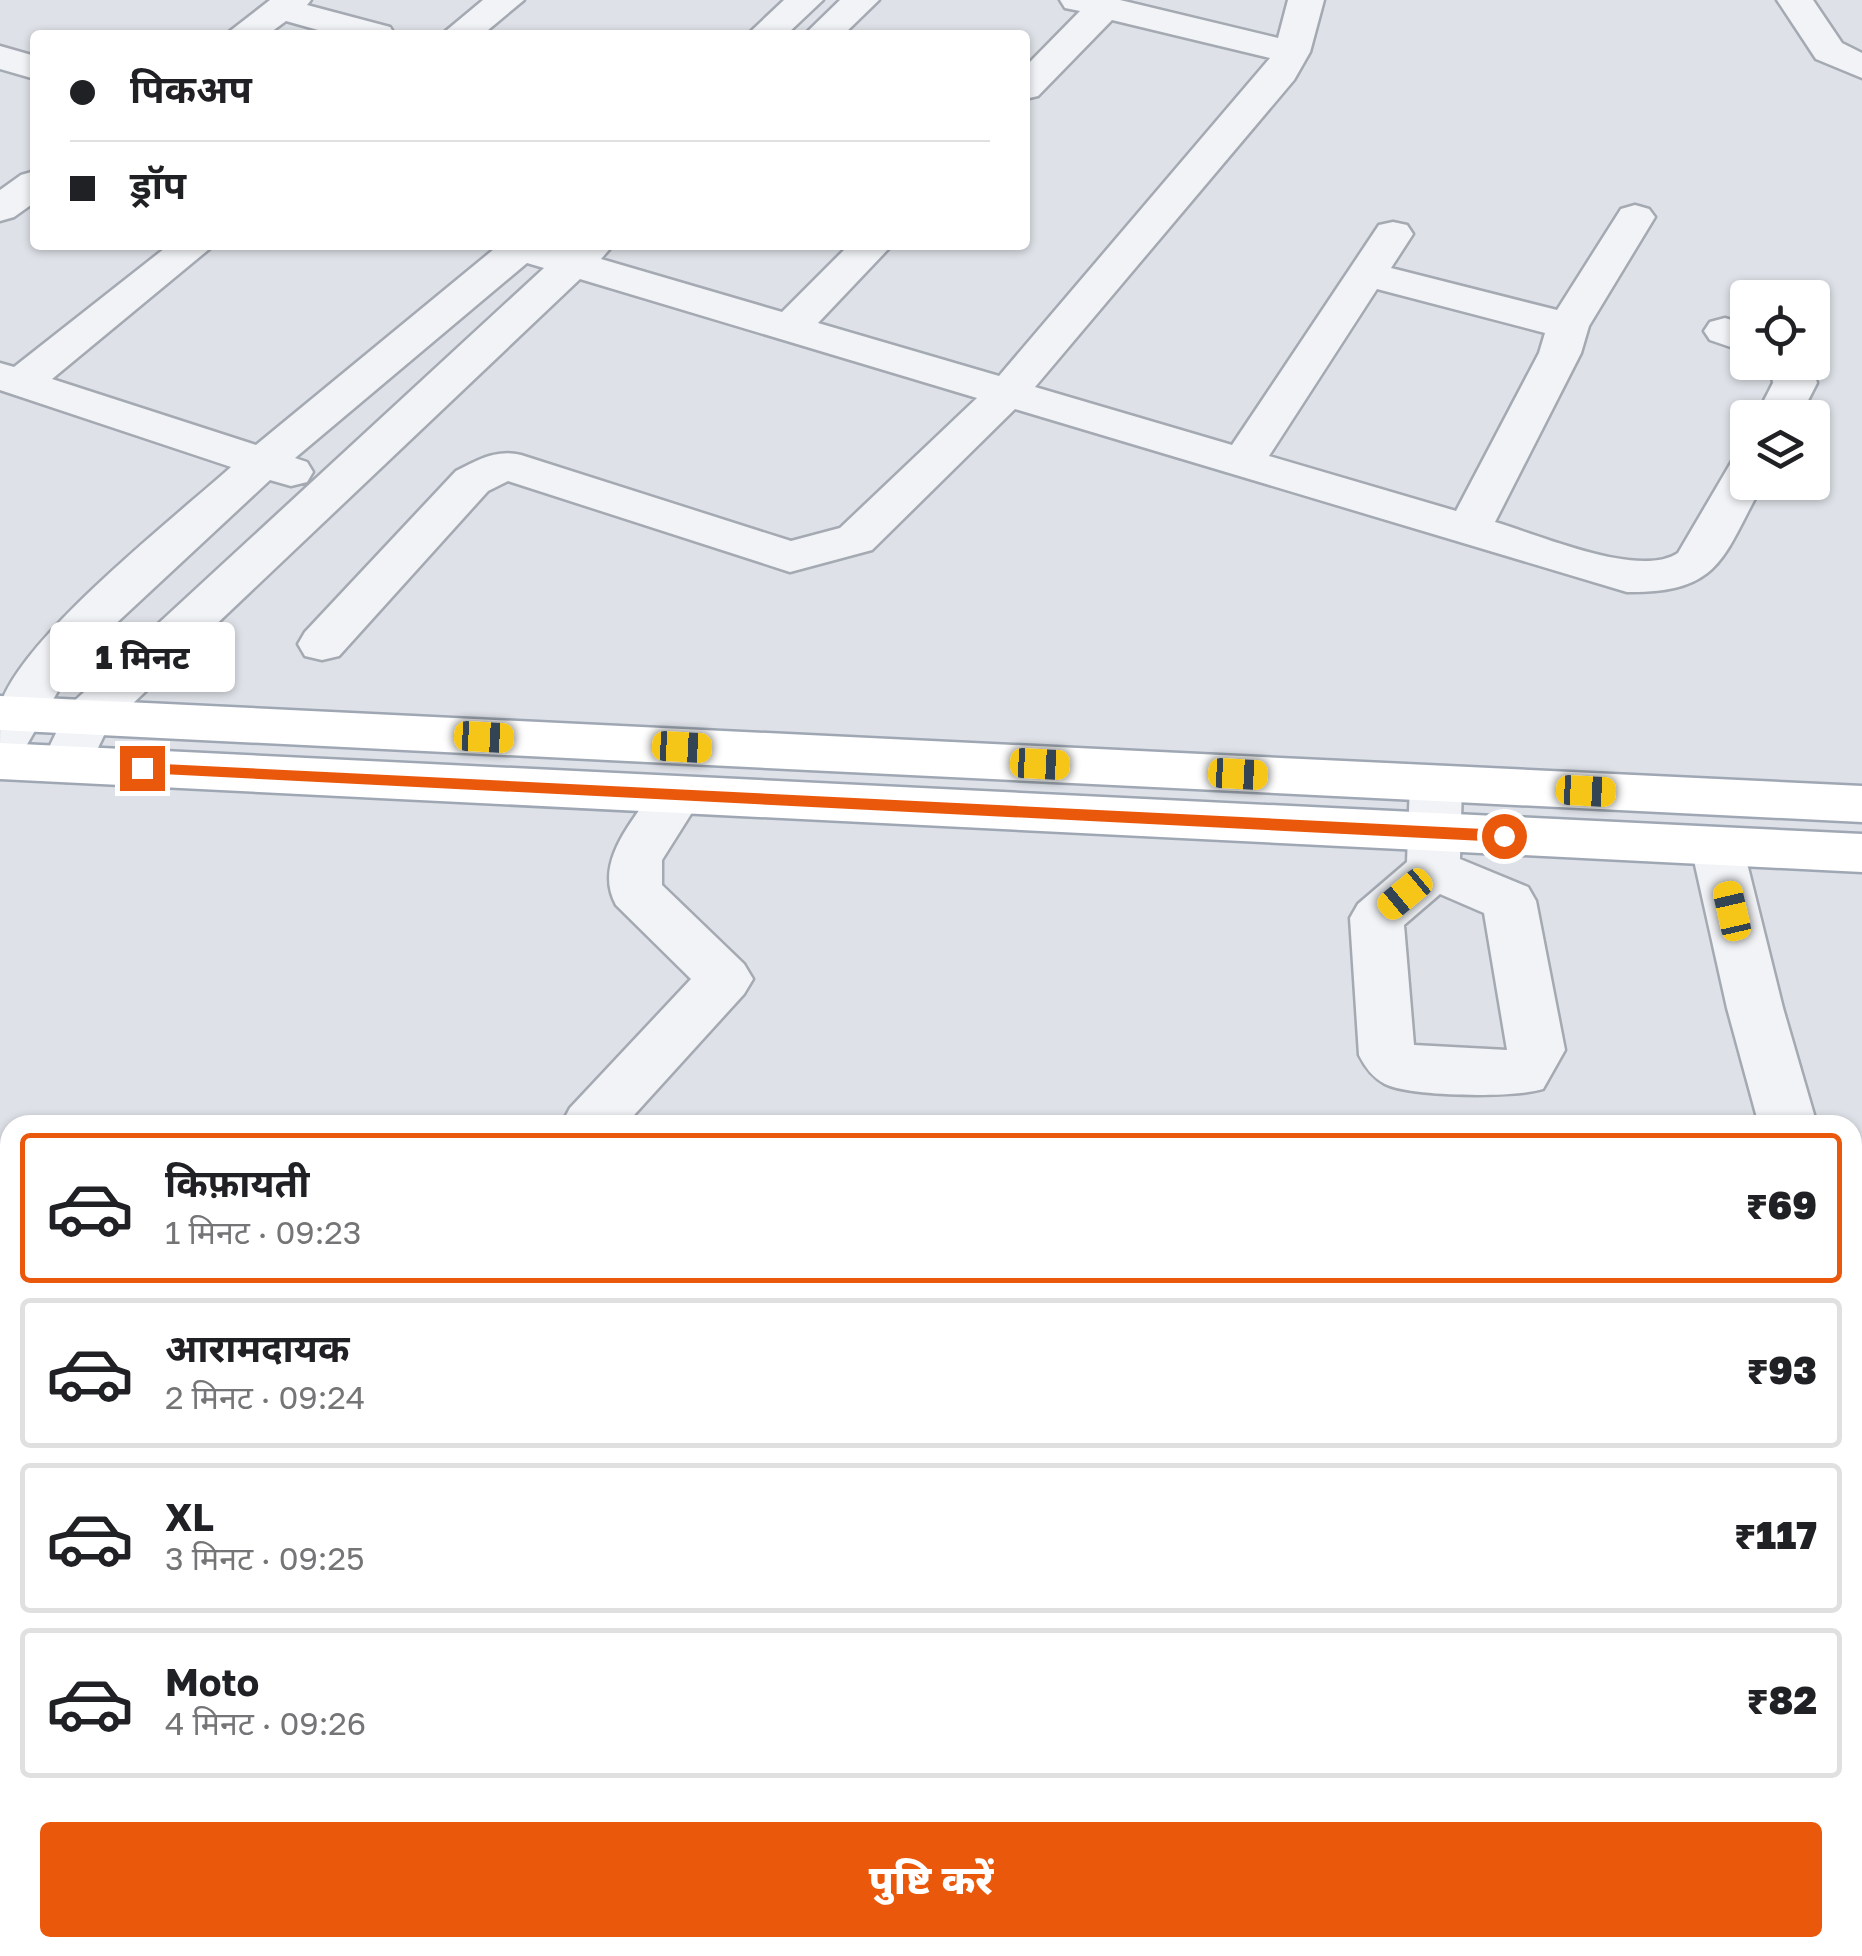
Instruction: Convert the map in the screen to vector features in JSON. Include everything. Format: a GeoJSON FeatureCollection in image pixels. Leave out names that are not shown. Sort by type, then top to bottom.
{"type":"FeatureCollection","features":[{"type":"Feature","properties":{"kind":"main road"},"geometry":{"type":"LineString","coordinates":[[6,725],[87,718],[1435,829],[1862,804]]}},
{"type":"Feature","properties":{"kind":"main road"},"geometry":{"type":"LineString","coordinates":[[0,761],[1435,829],[1862,854]]}},
{"type":"Feature","properties":{"kind":"street"},"geometry":{"type":"LineString","coordinates":[[466,30],[506,0]]}},
{"type":"Feature","properties":{"kind":"street"},"geometry":{"type":"LineString","coordinates":[[771,30],[804,0]]}},
{"type":"Feature","properties":{"kind":"street"},"geometry":{"type":"LineString","coordinates":[[828,30],[861,0]]}},
{"type":"Feature","properties":{"kind":"street"},"geometry":{"type":"LineString","coordinates":[[322,644],[472,482],[505,465],[790,558],[856,538],[1009,391],[1281,72],[1292,52],[1306,0]]}},
{"type":"Feature","properties":{"kind":"street"},"geometry":{"type":"LineString","coordinates":[[1795,0],[1829,51],[1862,67]]}},
{"type":"Feature","properties":{"kind":"street"},"geometry":{"type":"LineString","coordinates":[[250,30],[287,4],[362,30]]}},
{"type":"Feature","properties":{"kind":"street"},"geometry":{"type":"LineString","coordinates":[[1030,82],[1091,4],[1292,52]]}},
{"type":"Feature","properties":{"kind":"street"},"geometry":{"type":"LineString","coordinates":[[0,58],[30,67]]}},
{"type":"Feature","properties":{"kind":"street"},"geometry":{"type":"LineString","coordinates":[[0,208],[30,187]]}},
{"type":"Feature","properties":{"kind":"street"},"geometry":{"type":"LineString","coordinates":[[1469,529],[1560,353],[1568,326],[1635,216]]}},
{"type":"Feature","properties":{"kind":"street"},"geometry":{"type":"LineString","coordinates":[[1243,462],[1393,234]]}},
{"type":"Feature","properties":{"kind":"street"},"geometry":{"type":"LineString","coordinates":[[10,379],[187,250]]}},
{"type":"Feature","properties":{"kind":"street"},"geometry":{"type":"LineString","coordinates":[[6,725],[78,632],[260,464],[518,250]]}},
{"type":"Feature","properties":{"kind":"street"},"geometry":{"type":"LineString","coordinates":[[548,250],[582,254],[792,326],[1627,576],[1663,577],[1684,572],[1695,564],[1731,500]]}},
{"type":"Feature","properties":{"kind":"street"},"geometry":{"type":"LineString","coordinates":[[792,326],[867,250]]}},
{"type":"Feature","properties":{"kind":"street"},"geometry":{"type":"LineString","coordinates":[[66,764],[87,718],[582,254]]}},
{"type":"Feature","properties":{"kind":"street"},"geometry":{"type":"LineString","coordinates":[[1367,274],[1568,326]]}},
{"type":"Feature","properties":{"kind":"street"},"geometry":{"type":"LineString","coordinates":[[10,379],[260,464],[335,484]]}},
{"type":"Feature","properties":{"kind":"street"},"geometry":{"type":"LineString","coordinates":[[599,1115],[724,979],[635,891],[636,859],[677,795]]}},
{"type":"Feature","properties":{"kind":"street"},"geometry":{"type":"LineString","coordinates":[[1716,846],[1785,1115]]}},
{"type":"Feature","properties":{"kind":"route"},"geometry":{"type":"LineString","coordinates":[[142,768],[1504,836]]}}]}
